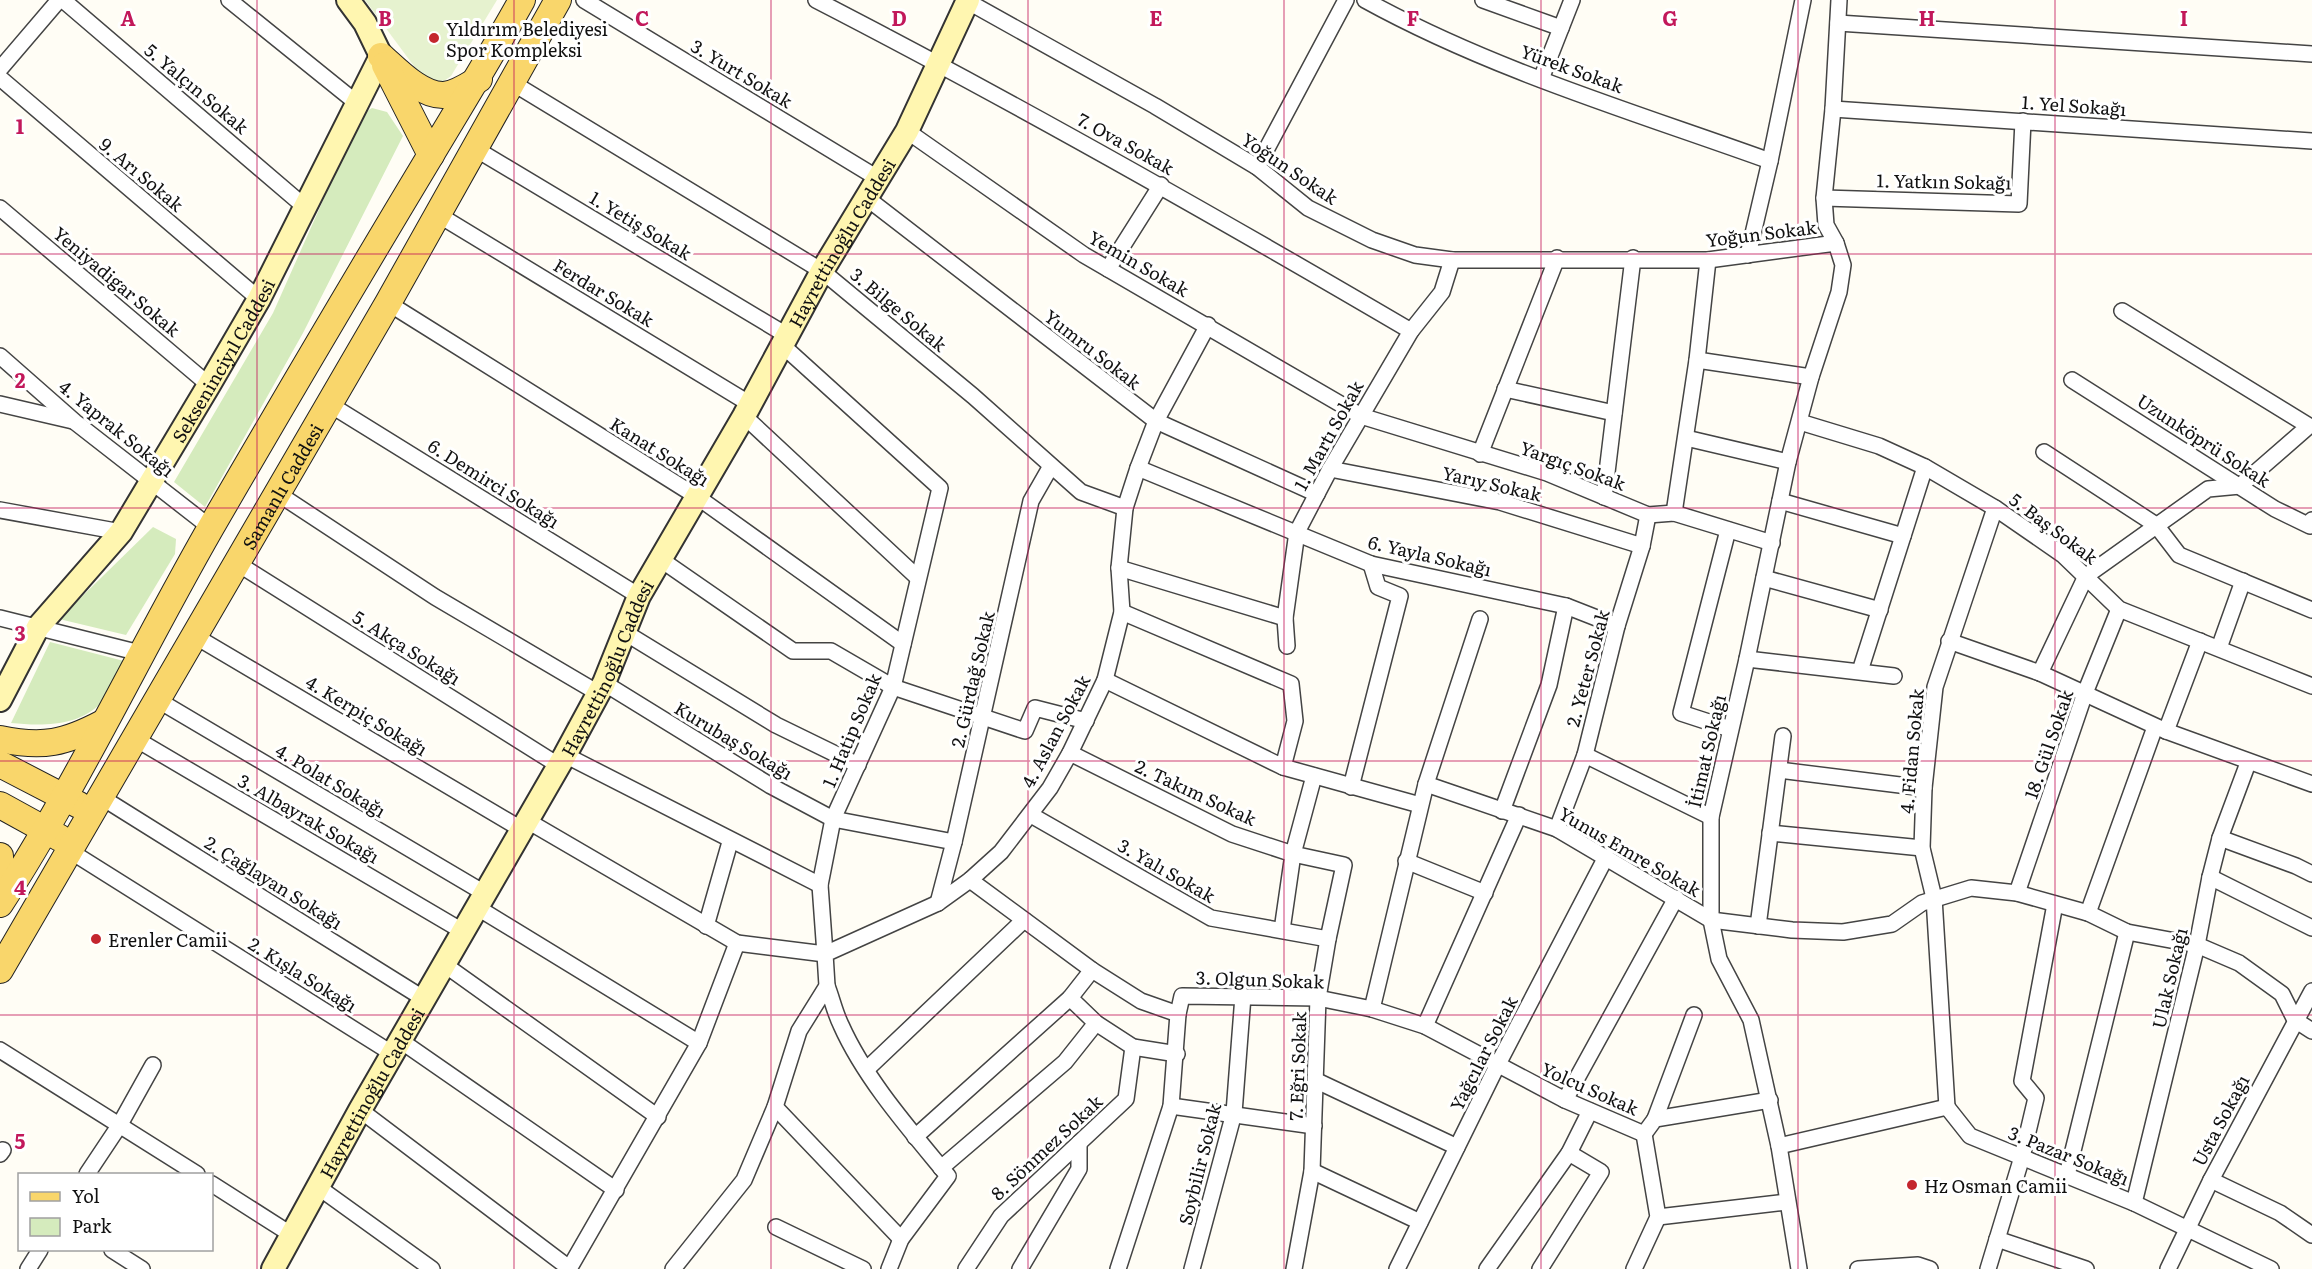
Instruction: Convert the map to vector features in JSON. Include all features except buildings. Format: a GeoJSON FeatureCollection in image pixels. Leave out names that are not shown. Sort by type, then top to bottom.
{"type":"FeatureCollection","features":[{"type":"Feature","properties":{"kind":"main road"},"geometry":{"type":"LineString","coordinates":[[348,0],[365,23],[431,155]]}},
{"type":"Feature","properties":{"kind":"main road"},"geometry":{"type":"LineString","coordinates":[[0,904],[47,831],[140,653],[211,528],[431,155],[479,79],[522,0]]}},
{"type":"Feature","properties":{"kind":"main road","name":"Samanlı Caddesi"},"geometry":{"type":"LineString","coordinates":[[0,970],[388,303],[558,0]]}},
{"type":"Feature","properties":{"kind":"main road","name":"Hayrettinoğlu Caddesi"},"geometry":{"type":"LineString","coordinates":[[274,1269],[360,1110],[426,1000],[601,688],[639,596],[747,410],[822,271],[868,199],[907,131],[967,0]]}},
{"type":"Feature","properties":{"kind":"main road","name":"Sekseninciyıl Caddesi"},"geometry":{"type":"LineString","coordinates":[[0,700],[38,627],[121,532],[209,385],[259,299],[381,56]]}},
{"type":"Feature","properties":{"kind":"main road"},"geometry":{"type":"LineString","coordinates":[[381,56],[409,81],[444,95],[479,79]]}},
{"type":"Feature","properties":{"kind":"main road"},"geometry":{"type":"LineString","coordinates":[[0,739],[24,744],[53,744],[74,739],[103,723]]}},
{"type":"Feature","properties":{"kind":"main road"},"geometry":{"type":"LineString","coordinates":[[0,764],[65,797],[97,805]]}},
{"type":"Feature","properties":{"kind":"main road"},"geometry":{"type":"LineString","coordinates":[[0,805],[47,831],[71,849]]}},
{"type":"Feature","properties":{"kind":"main road"},"geometry":{"type":"LineString","coordinates":[[0,856],[0,899]]}},
{"type":"Feature","properties":{"kind":"street"},"geometry":{"type":"LineString","coordinates":[[0,69],[61,0]]}},
{"type":"Feature","properties":{"kind":"street","name":"5. Yalçın Sokak"},"geometry":{"type":"LineString","coordinates":[[61,0],[305,207]]}},
{"type":"Feature","properties":{"kind":"street"},"geometry":{"type":"LineString","coordinates":[[229,0],[358,104]]}},
{"type":"Feature","properties":{"kind":"street","name":"3. Yurt Sokak"},"geometry":{"type":"LineString","coordinates":[[584,0],[879,179]]}},
{"type":"Feature","properties":{"kind":"street","name":"7. Ova Sokak"},"geometry":{"type":"LineString","coordinates":[[816,0],[938,63],[1161,185],[1411,331]]}},
{"type":"Feature","properties":{"kind":"street","name":"Yoğun Sokak"},"geometry":{"type":"LineString","coordinates":[[967,0],[1155,106],[1257,167],[1308,208],[1372,240],[1415,255],[1452,260],[1557,258],[1708,260],[1836,243]]}},
{"type":"Feature","properties":{"kind":"street"},"geometry":{"type":"LineString","coordinates":[[1257,167],[1346,0]]}},
{"type":"Feature","properties":{"kind":"street","name":"Yürek Sokak"},"geometry":{"type":"LineString","coordinates":[[1365,0],[1418,29],[1540,79],[1770,161]]}},
{"type":"Feature","properties":{"kind":"street"},"geometry":{"type":"LineString","coordinates":[[1483,0],[1561,28]]}},
{"type":"Feature","properties":{"kind":"street"},"geometry":{"type":"LineString","coordinates":[[1540,79],[1572,0]]}},
{"type":"Feature","properties":{"kind":"street"},"geometry":{"type":"LineString","coordinates":[[1748,255],[1803,0]]}},
{"type":"Feature","properties":{"kind":"street","name":"İtimat Sokağı"},"geometry":{"type":"LineString","coordinates":[[1799,1269],[1779,1146],[1751,1020],[1719,959],[1711,920],[1711,817],[1748,659],[1788,462],[1811,376],[1839,292],[1843,265],[1836,243],[1826,225],[1824,198],[1833,109],[1839,0]]}},
{"type":"Feature","properties":{"kind":"street"},"geometry":{"type":"LineString","coordinates":[[1838,22],[2312,54]]}},
{"type":"Feature","properties":{"kind":"street","name":"9. Arı Sokak"},"geometry":{"type":"LineString","coordinates":[[0,78],[259,299]]}},
{"type":"Feature","properties":{"kind":"street","name":"3. Bilge Sokak"},"geometry":{"type":"LineString","coordinates":[[511,82],[822,271],[973,396],[1081,492],[1125,508]]}},
{"type":"Feature","properties":{"kind":"street","name":"1. Yel Sokağı"},"geometry":{"type":"LineString","coordinates":[[1833,109],[2312,141]]}},
{"type":"Feature","properties":{"kind":"street","name":"1. Yatkın Sokağı"},"geometry":{"type":"LineString","coordinates":[[1824,198],[2019,204],[2023,122]]}},
{"type":"Feature","properties":{"kind":"street","name":"Yemin Sokak"},"geometry":{"type":"LineString","coordinates":[[907,131],[1084,255],[1361,416]]}},
{"type":"Feature","properties":{"kind":"street","name":"1. Yetiş Sokak"},"geometry":{"type":"LineString","coordinates":[[474,148],[785,340],[940,488]]}},
{"type":"Feature","properties":{"kind":"street"},"geometry":{"type":"LineString","coordinates":[[1108,269],[1161,185]]}},
{"type":"Feature","properties":{"kind":"street","name":"Yumru Sokak"},"geometry":{"type":"LineString","coordinates":[[868,199],[1156,421],[1317,494]]}},
{"type":"Feature","properties":{"kind":"street","name":"Yeniyadigar Sokak"},"geometry":{"type":"LineString","coordinates":[[0,208],[209,385]]}},
{"type":"Feature","properties":{"kind":"street","name":"Ferdar Sokak"},"geometry":{"type":"LineString","coordinates":[[437,214],[747,410],[918,578]]}},
{"type":"Feature","properties":{"kind":"street"},"geometry":{"type":"LineString","coordinates":[[1480,454],[1557,258]]}},
{"type":"Feature","properties":{"kind":"street"},"geometry":{"type":"LineString","coordinates":[[1604,497],[1633,258]]}},
{"type":"Feature","properties":{"kind":"street","name":"1. Martı Sokak"},"geometry":{"type":"LineString","coordinates":[[1287,646],[1285,618],[1298,532],[1330,469],[1411,331],[1442,292],[1452,260]]}},
{"type":"Feature","properties":{"kind":"street"},"geometry":{"type":"LineString","coordinates":[[1674,513],[1697,360],[1708,260]]}},
{"type":"Feature","properties":{"kind":"street","name":"Kanat Sokağı"},"geometry":{"type":"LineString","coordinates":[[388,303],[696,496],[903,644]]}},
{"type":"Feature","properties":{"kind":"street"},"geometry":{"type":"LineString","coordinates":[[2040,673],[2085,576],[2208,489],[2240,486],[2309,426],[2122,311]]}},
{"type":"Feature","properties":{"kind":"street","name":"4. Aslan Sokak"},"geometry":{"type":"LineString","coordinates":[[825,954],[938,903],[970,880],[1001,852],[1031,815],[1070,753],[1105,680],[1122,612],[1119,568],[1125,508],[1156,421],[1208,325]]}},
{"type":"Feature","properties":{"kind":"street","name":"4. Yaprak Sokağı"},"geometry":{"type":"LineString","coordinates":[[0,356],[75,422],[211,528]]}},
{"type":"Feature","properties":{"kind":"street"},"geometry":{"type":"LineString","coordinates":[[1697,360],[1811,376]]}},
{"type":"Feature","properties":{"kind":"street","name":"Uzunköprü Sokak"},"geometry":{"type":"LineString","coordinates":[[2073,380],[2275,509],[2310,526],[2312,520]]}},
{"type":"Feature","properties":{"kind":"street"},"geometry":{"type":"LineString","coordinates":[[1506,389],[1614,413]]}},
{"type":"Feature","properties":{"kind":"street","name":"6. Demirci Sokağı"},"geometry":{"type":"LineString","coordinates":[[329,404],[639,596]]}},
{"type":"Feature","properties":{"kind":"street"},"geometry":{"type":"LineString","coordinates":[[0,405],[75,422]]}},
{"type":"Feature","properties":{"kind":"street","name":"Yargıç Sokak"},"geometry":{"type":"LineString","coordinates":[[1361,416],[1547,473],[1648,515],[1674,513],[1772,543]]}},
{"type":"Feature","properties":{"kind":"street","name":"5. Baş Sokak"},"geometry":{"type":"LineString","coordinates":[[1800,422],[1880,446],[1925,467],[1995,508],[2063,555],[2119,609],[2312,686]]}},
{"type":"Feature","properties":{"kind":"street"},"geometry":{"type":"LineString","coordinates":[[1686,438],[1788,462]]}},
{"type":"Feature","properties":{"kind":"street"},"geometry":{"type":"LineString","coordinates":[[2044,452],[2156,525],[2179,555],[2312,610]]}},
{"type":"Feature","properties":{"kind":"street","name":"2. Gürdağ Sokak"},"geometry":{"type":"LineString","coordinates":[[938,903],[983,718],[1031,501],[1051,466]]}},
{"type":"Feature","properties":{"kind":"street"},"geometry":{"type":"LineString","coordinates":[[1860,671],[1925,467]]}},
{"type":"Feature","properties":{"kind":"street","name":"6. Yayla Sokağı"},"geometry":{"type":"LineString","coordinates":[[1138,468],[1371,564],[1566,606],[1617,626]]}},
{"type":"Feature","properties":{"kind":"street","name":"Yarıy Sokak"},"geometry":{"type":"LineString","coordinates":[[1330,469],[1500,502],[1642,546]]}},
{"type":"Feature","properties":{"kind":"street","name":"1. Hatip Sokak"},"geometry":{"type":"LineString","coordinates":[[825,954],[820,885],[833,819],[893,687],[940,488]]}},
{"type":"Feature","properties":{"kind":"street","name":"Kurubaş Sokağı"},"geometry":{"type":"LineString","coordinates":[[277,493],[435,597],[833,819],[954,842]]}},
{"type":"Feature","properties":{"kind":"street"},"geometry":{"type":"LineString","coordinates":[[1780,501],[1903,536]]}},
{"type":"Feature","properties":{"kind":"street","name":"4. Fidan Sokak"},"geometry":{"type":"LineString","coordinates":[[1947,1107],[1934,898],[1922,848],[1924,788],[1935,687],[1995,508]]}},
{"type":"Feature","properties":{"kind":"street"},"geometry":{"type":"LineString","coordinates":[[0,510],[121,532]]}},
{"type":"Feature","properties":{"kind":"street","name":"2. Yeter Sokak"},"geometry":{"type":"LineString","coordinates":[[1557,829],[1585,755],[1617,626],[1642,546],[1648,515]]}},
{"type":"Feature","properties":{"kind":"street"},"geometry":{"type":"LineString","coordinates":[[1728,530],[1681,713],[1730,729]]}},
{"type":"Feature","properties":{"kind":"street"},"geometry":{"type":"LineString","coordinates":[[660,559],[793,651],[831,651],[893,687],[1025,731],[1035,708],[1086,722]]}},
{"type":"Feature","properties":{"kind":"street","name":"5. Akça Sokağı"},"geometry":{"type":"LineString","coordinates":[[236,562],[561,760],[820,885]]}},
{"type":"Feature","properties":{"kind":"street"},"geometry":{"type":"LineString","coordinates":[[1351,787],[1400,596],[1378,586],[1371,564]]}},
{"type":"Feature","properties":{"kind":"street"},"geometry":{"type":"LineString","coordinates":[[1119,568],[1285,618]]}},
{"type":"Feature","properties":{"kind":"street"},"geometry":{"type":"LineString","coordinates":[[1764,578],[1880,610]]}},
{"type":"Feature","properties":{"kind":"street"},"geometry":{"type":"LineString","coordinates":[[2219,648],[2243,581]]}},
{"type":"Feature","properties":{"kind":"street"},"geometry":{"type":"LineString","coordinates":[[1502,811],[1549,685],[1566,606]]}},
{"type":"Feature","properties":{"kind":"street","name":"18. Gül Sokak"},"geometry":{"type":"LineString","coordinates":[[2017,893],[2085,693],[2119,609]]}},
{"type":"Feature","properties":{"kind":"street"},"geometry":{"type":"LineString","coordinates":[[1122,612],[1291,684],[1295,721],[1283,767]]}},
{"type":"Feature","properties":{"kind":"street"},"geometry":{"type":"LineString","coordinates":[[0,618],[140,653]]}},
{"type":"Feature","properties":{"kind":"street"},"geometry":{"type":"LineString","coordinates":[[1372,1009],[1420,805],[1480,619]]}},
{"type":"Feature","properties":{"kind":"street"},"geometry":{"type":"LineString","coordinates":[[624,632],[776,725],[858,765]]}},
{"type":"Feature","properties":{"kind":"street","name":"4. Kerpiç Sokağı"},"geometry":{"type":"LineString","coordinates":[[193,635],[523,824],[737,943],[825,954]]}},
{"type":"Feature","properties":{"kind":"street"},"geometry":{"type":"LineString","coordinates":[[1949,641],[2040,673],[2160,729],[2248,763],[2312,784]]}},
{"type":"Feature","properties":{"kind":"street"},"geometry":{"type":"LineString","coordinates":[[2088,913],[2160,729],[2200,641]]}},
{"type":"Feature","properties":{"kind":"street"},"geometry":{"type":"LineString","coordinates":[[1748,659],[1894,676]]}},
{"type":"Feature","properties":{"kind":"street"},"geometry":{"type":"LineString","coordinates":[[1105,680],[1283,767],[1420,805]]}},
{"type":"Feature","properties":{"kind":"street","name":"4. Polat Sokağı"},"geometry":{"type":"LineString","coordinates":[[156,699],[482,901],[699,1043]]}},
{"type":"Feature","properties":{"kind":"street"},"geometry":{"type":"LineString","coordinates":[[1758,926],[1783,736]]}},
{"type":"Feature","properties":{"kind":"street","name":"3. Albayrak Sokağı"},"geometry":{"type":"LineString","coordinates":[[134,738],[464,932]]}},
{"type":"Feature","properties":{"kind":"street","name":"2. Takım Sokak"},"geometry":{"type":"LineString","coordinates":[[1070,753],[1232,834],[1293,854],[1344,865]]}},
{"type":"Feature","properties":{"kind":"street"},"geometry":{"type":"LineString","coordinates":[[1585,755],[1711,817]]}},
{"type":"Feature","properties":{"kind":"street","name":"Ulak Sokağı"},"geometry":{"type":"LineString","coordinates":[[2134,1203],[2198,945],[2210,877],[2220,838],[2248,763]]}},
{"type":"Feature","properties":{"kind":"street"},"geometry":{"type":"LineString","coordinates":[[1779,770],[1924,788]]}},
{"type":"Feature","properties":{"kind":"street"},"geometry":{"type":"LineString","coordinates":[[1282,930],[1293,854],[1314,776]]}},
{"type":"Feature","properties":{"kind":"street","name":"Yunus Emre Sokak"},"geometry":{"type":"LineString","coordinates":[[1426,784],[1557,829],[1711,920]]}},
{"type":"Feature","properties":{"kind":"street","name":"2. Çağlayan Sokağı"},"geometry":{"type":"LineString","coordinates":[[97,805],[426,1000]]}},
{"type":"Feature","properties":{"kind":"street","name":"3. Yalı Sokak"},"geometry":{"type":"LineString","coordinates":[[1031,815],[1210,918],[1328,939]]}},
{"type":"Feature","properties":{"kind":"street"},"geometry":{"type":"LineString","coordinates":[[1425,1026],[1519,815]]}},
{"type":"Feature","properties":{"kind":"street"},"geometry":{"type":"LineString","coordinates":[[1770,833],[1922,848]]}},
{"type":"Feature","properties":{"kind":"street"},"geometry":{"type":"LineString","coordinates":[[2220,838],[2312,874]]}},
{"type":"Feature","properties":{"kind":"street"},"geometry":{"type":"LineString","coordinates":[[706,926],[730,842]]}},
{"type":"Feature","properties":{"kind":"street","name":"2. Kışla Sokağı"},"geometry":{"type":"LineString","coordinates":[[71,849],[397,1047],[616,1190]]}},
{"type":"Feature","properties":{"kind":"street","name":"Yağcılar Sokak"},"geometry":{"type":"LineString","coordinates":[[1400,1268],[1419,1222],[1497,1066],[1606,857]]}},
{"type":"Feature","properties":{"kind":"street"},"geometry":{"type":"LineString","coordinates":[[1406,861],[1485,893]]}},
{"type":"Feature","properties":{"kind":"street","name":"7. Eğri Sokak"},"geometry":{"type":"LineString","coordinates":[[1298,1267],[1312,1171],[1317,1081],[1318,999],[1344,865]]}},
{"type":"Feature","properties":{"kind":"street"},"geometry":{"type":"LineString","coordinates":[[2210,877],[2312,928]]}},
{"type":"Feature","properties":{"kind":"street"},"geometry":{"type":"LineString","coordinates":[[970,880],[1092,970],[1141,1001],[1178,1014],[1177,1054],[1171,1106],[1118,1269]]}},
{"type":"Feature","properties":{"kind":"street"},"geometry":{"type":"LineString","coordinates":[[1711,920],[1843,932],[1892,924],[1934,898],[1971,888],[2017,893],[2088,913],[2127,932],[2198,945],[2239,963],[2282,994],[2295,1020],[2312,1031]]}},
{"type":"Feature","properties":{"kind":"street"},"geometry":{"type":"LineString","coordinates":[[1565,1100],[1676,898]]}},
{"type":"Feature","properties":{"kind":"street"},"geometry":{"type":"LineString","coordinates":[[1988,1269],[2022,1157],[2036,1098],[2022,1081],[2055,904]]}},
{"type":"Feature","properties":{"kind":"street"},"geometry":{"type":"LineString","coordinates":[[867,1069],[1024,920]]}},
{"type":"Feature","properties":{"kind":"street"},"geometry":{"type":"LineString","coordinates":[[2067,1175],[2127,932]]}},
{"type":"Feature","properties":{"kind":"street"},"geometry":{"type":"LineString","coordinates":[[360,1110],[569,1268],[699,1043],[737,943]]}},
{"type":"Feature","properties":{"kind":"street"},"geometry":{"type":"LineString","coordinates":[[825,954],[827,986],[841,1026],[867,1069],[915,1137],[944,1172]]}},
{"type":"Feature","properties":{"kind":"street"},"geometry":{"type":"LineString","coordinates":[[445,965],[658,1117]]}},
{"type":"Feature","properties":{"kind":"street"},"geometry":{"type":"LineString","coordinates":[[915,1137],[1070,998],[1092,970]]}},
{"type":"Feature","properties":{"kind":"street"},"geometry":{"type":"LineString","coordinates":[[673,1269],[744,1180],[775,1107],[799,1031],[827,986]]}},
{"type":"Feature","properties":{"kind":"street","name":"Usta Sokağı"},"geometry":{"type":"LineString","coordinates":[[2168,1269],[2186,1228],[2312,991]]}},
{"type":"Feature","properties":{"kind":"street","name":"3. Olgun Sokak"},"geometry":{"type":"LineString","coordinates":[[1178,1014],[1182,996],[1318,999],[1372,1009],[1425,1026],[1497,1066]]}},
{"type":"Feature","properties":{"kind":"street","name":"Soybilir Sokak"},"geometry":{"type":"LineString","coordinates":[[1192,1269],[1234,1113],[1243,996]]}},
{"type":"Feature","properties":{"kind":"street"},"geometry":{"type":"LineString","coordinates":[[1070,998],[1096,1023],[1133,1047],[1177,1054]]}},
{"type":"Feature","properties":{"kind":"street"},"geometry":{"type":"LineString","coordinates":[[1655,1119],[1694,1015]]}},
{"type":"Feature","properties":{"kind":"street"},"geometry":{"type":"LineString","coordinates":[[890,1269],[901,1239],[944,1172],[1065,1062],[1096,1023]]}},
{"type":"Feature","properties":{"kind":"street","name":"8. Sönmez Sokak"},"geometry":{"type":"LineString","coordinates":[[966,1269],[1001,1216],[1126,1099],[1133,1047]]}},
{"type":"Feature","properties":{"kind":"street"},"geometry":{"type":"LineString","coordinates":[[0,1050],[195,1173]]}},
{"type":"Feature","properties":{"kind":"street"},"geometry":{"type":"LineString","coordinates":[[88,1173],[119,1126],[153,1065]]}},
{"type":"Feature","properties":{"kind":"street","name":"Yolcu Sokak"},"geometry":{"type":"LineString","coordinates":[[1497,1066],[1565,1100],[1644,1134],[1655,1119],[1770,1100]]}},
{"type":"Feature","properties":{"kind":"street"},"geometry":{"type":"LineString","coordinates":[[1317,1081],[1457,1147]]}},
{"type":"Feature","properties":{"kind":"street"},"geometry":{"type":"LineString","coordinates":[[1171,1106],[1314,1126]]}},
{"type":"Feature","properties":{"kind":"street"},"geometry":{"type":"LineString","coordinates":[[775,1107],[901,1239]]}},
{"type":"Feature","properties":{"kind":"street"},"geometry":{"type":"LineString","coordinates":[[1779,1146],[1947,1107]]}},
{"type":"Feature","properties":{"kind":"street","name":"3. Pazar Sokağı"},"geometry":{"type":"LineString","coordinates":[[1947,1107],[1970,1136],[2134,1203],[2271,1269]]}},
{"type":"Feature","properties":{"kind":"street"},"geometry":{"type":"LineString","coordinates":[[1487,1269],[1569,1153],[1590,1111]]}},
{"type":"Feature","properties":{"kind":"street"},"geometry":{"type":"LineString","coordinates":[[1634,1269],[1658,1217],[1644,1134]]}},
{"type":"Feature","properties":{"kind":"street"},"geometry":{"type":"LineString","coordinates":[[1020,1269],[1079,1169],[1079,1143]]}},
{"type":"Feature","properties":{"kind":"street"},"geometry":{"type":"LineString","coordinates":[[1540,1269],[1601,1172],[1569,1153]]}},
{"type":"Feature","properties":{"kind":"street"},"geometry":{"type":"LineString","coordinates":[[1312,1171],[1419,1222]]}},
{"type":"Feature","properties":{"kind":"street"},"geometry":{"type":"LineString","coordinates":[[2211,1180],[2280,1213],[2312,1235]]}},
{"type":"Feature","properties":{"kind":"street"},"geometry":{"type":"LineString","coordinates":[[213,1185],[292,1234]]}},
{"type":"Feature","properties":{"kind":"street"},"geometry":{"type":"LineString","coordinates":[[318,1187],[432,1269]]}},
{"type":"Feature","properties":{"kind":"street"},"geometry":{"type":"LineString","coordinates":[[1658,1217],[1787,1202]]}},
{"type":"Feature","properties":{"kind":"street"},"geometry":{"type":"LineString","coordinates":[[776,1227],[863,1269]]}},
{"type":"Feature","properties":{"kind":"street"},"geometry":{"type":"LineString","coordinates":[[1997,1239],[2086,1269]]}},
{"type":"Feature","properties":{"kind":"street"},"geometry":{"type":"LineString","coordinates":[[28,1269],[39,1251]]}},
{"type":"Feature","properties":{"kind":"street"},"geometry":{"type":"LineString","coordinates":[[113,1251],[142,1269]]}},
{"type":"Feature","properties":{"kind":"street"},"geometry":{"type":"LineString","coordinates":[[1858,1269],[1918,1265],[1930,1269]]}},
{"type":"Feature","properties":{"kind":"green space","name":"Yıldırım Belediyesi Spor Kompleksi"},"geometry":{"type":"Polygon","coordinates":[[[365,0],[497,0],[451,76],[437,86],[422,77],[365,0]]]}},
{"type":"Feature","properties":{"kind":"green space"},"geometry":{"type":"Polygon","coordinates":[[[372,108],[387,112],[403,136],[303,333],[205,507],[174,482],[273,313],[353,133],[364,113],[372,108]]]}},
{"type":"Feature","properties":{"kind":"green space"},"geometry":{"type":"Polygon","coordinates":[[[153,527],[176,539],[175,554],[126,635],[59,619],[153,527]]]}},
{"type":"Feature","properties":{"kind":"green space"},"geometry":{"type":"Polygon","coordinates":[[[50,642],[124,661],[105,699],[92,711],[70,721],[59,723],[34,725],[11,723],[50,642]]]}},
{"type":"Feature","properties":{"kind":"place","name":"Yıldırım Belediyesi Spor Kompleksi"},"geometry":{"type":"Point","coordinates":[434,38]}},
{"type":"Feature","properties":{"kind":"place","name":"Erenler Camii"},"geometry":{"type":"Point","coordinates":[96,939]}},
{"type":"Feature","properties":{"kind":"place","name":"Hz Osman Camii"},"geometry":{"type":"Point","coordinates":[1912,1185]}}]}
